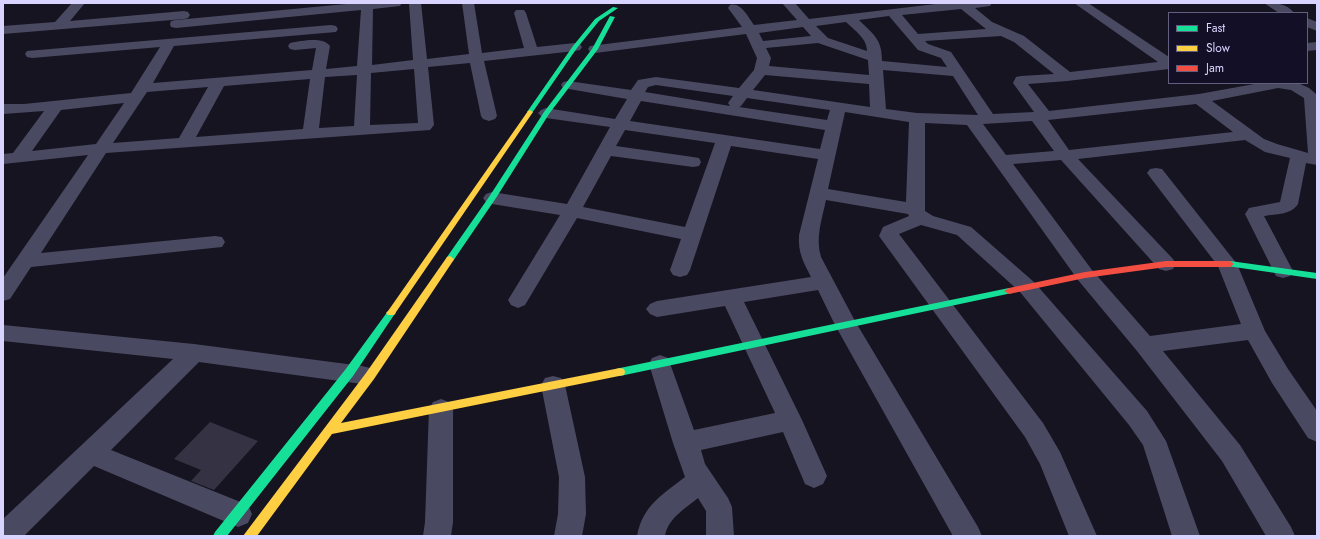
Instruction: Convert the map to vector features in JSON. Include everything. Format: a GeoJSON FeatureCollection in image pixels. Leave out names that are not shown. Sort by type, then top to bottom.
{"type":"FeatureCollection","features":[{"type":"Feature","properties":{"kind":"main road"},"geometry":{"type":"LineString","coordinates":[[243,525],[575,47],[597,20],[617,5]]}},
{"type":"Feature","properties":{"kind":"main road"},"geometry":{"type":"LineString","coordinates":[[219,536],[243,525],[330,430],[370,376],[492,198],[546,114],[595,49],[610,24],[617,5]]}},
{"type":"Feature","properties":{"kind":"main road"},"geometry":{"type":"LineString","coordinates":[[330,430],[441,409],[1085,275],[1166,264],[1227,264],[1317,276]]}},
{"type":"Feature","properties":{"kind":"street"},"geometry":{"type":"LineString","coordinates":[[58,26],[79,3]]}},
{"type":"Feature","properties":{"kind":"street"},"geometry":{"type":"LineString","coordinates":[[3,294],[138,92],[180,20],[194,3]]}},
{"type":"Feature","properties":{"kind":"street"},"geometry":{"type":"LineString","coordinates":[[233,37],[264,3]]}},
{"type":"Feature","properties":{"kind":"street"},"geometry":{"type":"LineString","coordinates":[[3,30],[127,20],[180,20],[250,17],[396,3]]}},
{"type":"Feature","properties":{"kind":"street"},"geometry":{"type":"LineString","coordinates":[[3,159],[100,149],[310,133],[421,128],[425,126],[415,3]]}},
{"type":"Feature","properties":{"kind":"street"},"geometry":{"type":"LineString","coordinates":[[468,3],[476,58],[489,116]]}},
{"type":"Feature","properties":{"kind":"street"},"geometry":{"type":"LineString","coordinates":[[788,3],[820,39],[826,42],[876,61],[958,72]]}},
{"type":"Feature","properties":{"kind":"street"},"geometry":{"type":"LineString","coordinates":[[857,3],[871,15]]}},
{"type":"Feature","properties":{"kind":"street"},"geometry":{"type":"LineString","coordinates":[[595,49],[892,12],[986,3]]}},
{"type":"Feature","properties":{"kind":"street"},"geometry":{"type":"LineString","coordinates":[[1080,3],[1168,63]]}},
{"type":"Feature","properties":{"kind":"street"},"geometry":{"type":"LineString","coordinates":[[1270,3],[1286,12]]}},
{"type":"Feature","properties":{"kind":"street"},"geometry":{"type":"LineString","coordinates":[[964,5],[987,25],[1019,39],[1067,76]]}},
{"type":"Feature","properties":{"kind":"street"},"geometry":{"type":"LineString","coordinates":[[362,130],[367,6]]}},
{"type":"Feature","properties":{"kind":"street"},"geometry":{"type":"LineString","coordinates":[[731,109],[741,93],[761,70],[764,58],[751,30],[734,8]]}},
{"type":"Feature","properties":{"kind":"street"},"geometry":{"type":"LineString","coordinates":[[127,20],[135,9]]}},
{"type":"Feature","properties":{"kind":"street"},"geometry":{"type":"LineString","coordinates":[[306,31],[310,11]]}},
{"type":"Feature","properties":{"kind":"street"},"geometry":{"type":"LineString","coordinates":[[520,12],[532,52]]}},
{"type":"Feature","properties":{"kind":"street"},"geometry":{"type":"LineString","coordinates":[[892,12],[924,48],[946,55],[958,72],[1001,160],[1085,275],[1145,345],[1232,453],[1281,536]]}},
{"type":"Feature","properties":{"kind":"street"},"geometry":{"type":"LineString","coordinates":[[848,18],[873,41],[876,61],[878,112]]}},
{"type":"Feature","properties":{"kind":"street"},"geometry":{"type":"LineString","coordinates":[[1308,22],[1317,27]]}},
{"type":"Feature","properties":{"kind":"street"},"geometry":{"type":"LineString","coordinates":[[32,54],[331,29]]}},
{"type":"Feature","properties":{"kind":"street"},"geometry":{"type":"LineString","coordinates":[[914,38],[1002,32]]}},
{"type":"Feature","properties":{"kind":"street"},"geometry":{"type":"LineString","coordinates":[[759,45],[820,39]]}},
{"type":"Feature","properties":{"kind":"street"},"geometry":{"type":"LineString","coordinates":[[289,47],[322,44],[323,46],[310,133]]}},
{"type":"Feature","properties":{"kind":"street"},"geometry":{"type":"LineString","coordinates":[[3,109],[57,105],[219,81],[364,70],[575,47]]}},
{"type":"Feature","properties":{"kind":"street"},"geometry":{"type":"LineString","coordinates":[[1166,264],[1065,155],[1020,81],[1025,79],[1067,76],[1168,64]]}},
{"type":"Feature","properties":{"kind":"street"},"geometry":{"type":"LineString","coordinates":[[761,70],[877,80]]}},
{"type":"Feature","properties":{"kind":"street"},"geometry":{"type":"LineString","coordinates":[[184,143],[219,81]]}},
{"type":"Feature","properties":{"kind":"street"},"geometry":{"type":"LineString","coordinates":[[518,300],[572,211],[643,83],[651,81],[741,93],[835,116]]}},
{"type":"Feature","properties":{"kind":"street"},"geometry":{"type":"LineString","coordinates":[[568,85],[731,109],[835,116],[878,112],[917,118],[981,119],[1041,116],[1199,99],[1278,84],[1289,85],[1303,91],[1311,97],[1317,160],[1265,146],[1247,135],[1199,99]]}},
{"type":"Feature","properties":{"kind":"street"},"geometry":{"type":"LineString","coordinates":[[19,157],[57,105]]}},
{"type":"Feature","properties":{"kind":"street"},"geometry":{"type":"LineString","coordinates":[[546,114],[826,155]]}},
{"type":"Feature","properties":{"kind":"street"},"geometry":{"type":"LineString","coordinates":[[835,116],[809,235],[808,247],[811,257],[846,325],[968,536]]}},
{"type":"Feature","properties":{"kind":"street"},"geometry":{"type":"LineString","coordinates":[[917,118],[918,213]]}},
{"type":"Feature","properties":{"kind":"street"},"geometry":{"type":"LineString","coordinates":[[1001,160],[1065,155],[1247,135]]}},
{"type":"Feature","properties":{"kind":"street"},"geometry":{"type":"LineString","coordinates":[[680,270],[725,139]]}},
{"type":"Feature","properties":{"kind":"street"},"geometry":{"type":"LineString","coordinates":[[606,150],[694,162]]}},
{"type":"Feature","properties":{"kind":"street"},"geometry":{"type":"LineString","coordinates":[[1283,271],[1254,212],[1289,204],[1299,156]]}},
{"type":"Feature","properties":{"kind":"street"},"geometry":{"type":"LineString","coordinates":[[1156,173],[1227,264],[1254,331],[1270,360],[1317,431]]}},
{"type":"Feature","properties":{"kind":"street"},"geometry":{"type":"LineString","coordinates":[[818,193],[918,213],[964,231],[1027,287],[1147,429],[1154,441],[1186,536]]}},
{"type":"Feature","properties":{"kind":"street"},"geometry":{"type":"LineString","coordinates":[[492,198],[572,211],[693,235]]}},
{"type":"Feature","properties":{"kind":"street"},"geometry":{"type":"LineString","coordinates":[[918,213],[890,231],[889,236],[1044,444],[1083,536]]}},
{"type":"Feature","properties":{"kind":"street"},"geometry":{"type":"LineString","coordinates":[[26,261],[215,242]]}},
{"type":"Feature","properties":{"kind":"street"},"geometry":{"type":"LineString","coordinates":[[657,309],[824,282]]}},
{"type":"Feature","properties":{"kind":"street"},"geometry":{"type":"LineString","coordinates":[[731,297],[752,344],[790,420],[814,476]]}},
{"type":"Feature","properties":{"kind":"street"},"geometry":{"type":"LineString","coordinates":[[1145,345],[1254,331]]}},
{"type":"Feature","properties":{"kind":"street"},"geometry":{"type":"LineString","coordinates":[[3,333],[194,353],[370,376]]}},
{"type":"Feature","properties":{"kind":"street"},"geometry":{"type":"LineString","coordinates":[[5,536],[194,353]]}},
{"type":"Feature","properties":{"kind":"street"},"geometry":{"type":"LineString","coordinates":[[660,364],[694,469],[700,481],[719,507],[720,536]]}},
{"type":"Feature","properties":{"kind":"street"},"geometry":{"type":"LineString","coordinates":[[553,385],[572,477],[572,514],[568,536]]}},
{"type":"Feature","properties":{"kind":"street"},"geometry":{"type":"LineString","coordinates":[[436,536],[439,522],[441,409]]}},
{"type":"Feature","properties":{"kind":"street"},"geometry":{"type":"LineString","coordinates":[[685,443],[790,420]]}},
{"type":"Feature","properties":{"kind":"street"},"geometry":{"type":"LineString","coordinates":[[91,452],[243,525]]}},
{"type":"Feature","properties":{"kind":"street"},"geometry":{"type":"LineString","coordinates":[[651,536],[653,524],[661,512],[700,481]]}},
{"type":"Feature","properties":{"kind":"building"},"geometry":{"type":"Polygon","coordinates":[[[210,422],[258,441],[214,490],[191,481],[201,470],[174,459],[210,422]]]}},
{"type":"Feature","properties":{"kind":"traffic: fast"},"geometry":{"type":"LineString","coordinates":[[530,112],[575,47],[597,20],[615,8]]}},
{"type":"Feature","properties":{"kind":"traffic: fast"},"geometry":{"type":"LineString","coordinates":[[450,259],[492,198],[546,113],[595,49],[612,17]]}},
{"type":"Feature","properties":{"kind":"traffic: fast"},"geometry":{"type":"LineString","coordinates":[[1230,264],[1317,276]]}},
{"type":"Feature","properties":{"kind":"traffic: fast"},"geometry":{"type":"LineString","coordinates":[[620,372],[1009,291]]}},
{"type":"Feature","properties":{"kind":"traffic: fast"},"geometry":{"type":"LineString","coordinates":[[219,536],[349,373],[391,313]]}},
{"type":"Feature","properties":{"kind":"traffic: slow"},"geometry":{"type":"LineString","coordinates":[[391,313],[530,112]]}},
{"type":"Feature","properties":{"kind":"traffic: slow"},"geometry":{"type":"LineString","coordinates":[[249,536],[370,376],[450,259]]}},
{"type":"Feature","properties":{"kind":"traffic: slow"},"geometry":{"type":"LineString","coordinates":[[330,430],[620,372]]}},
{"type":"Feature","properties":{"kind":"traffic: jam"},"geometry":{"type":"LineString","coordinates":[[1009,291],[1085,275],[1166,264],[1230,264]]}}]}
